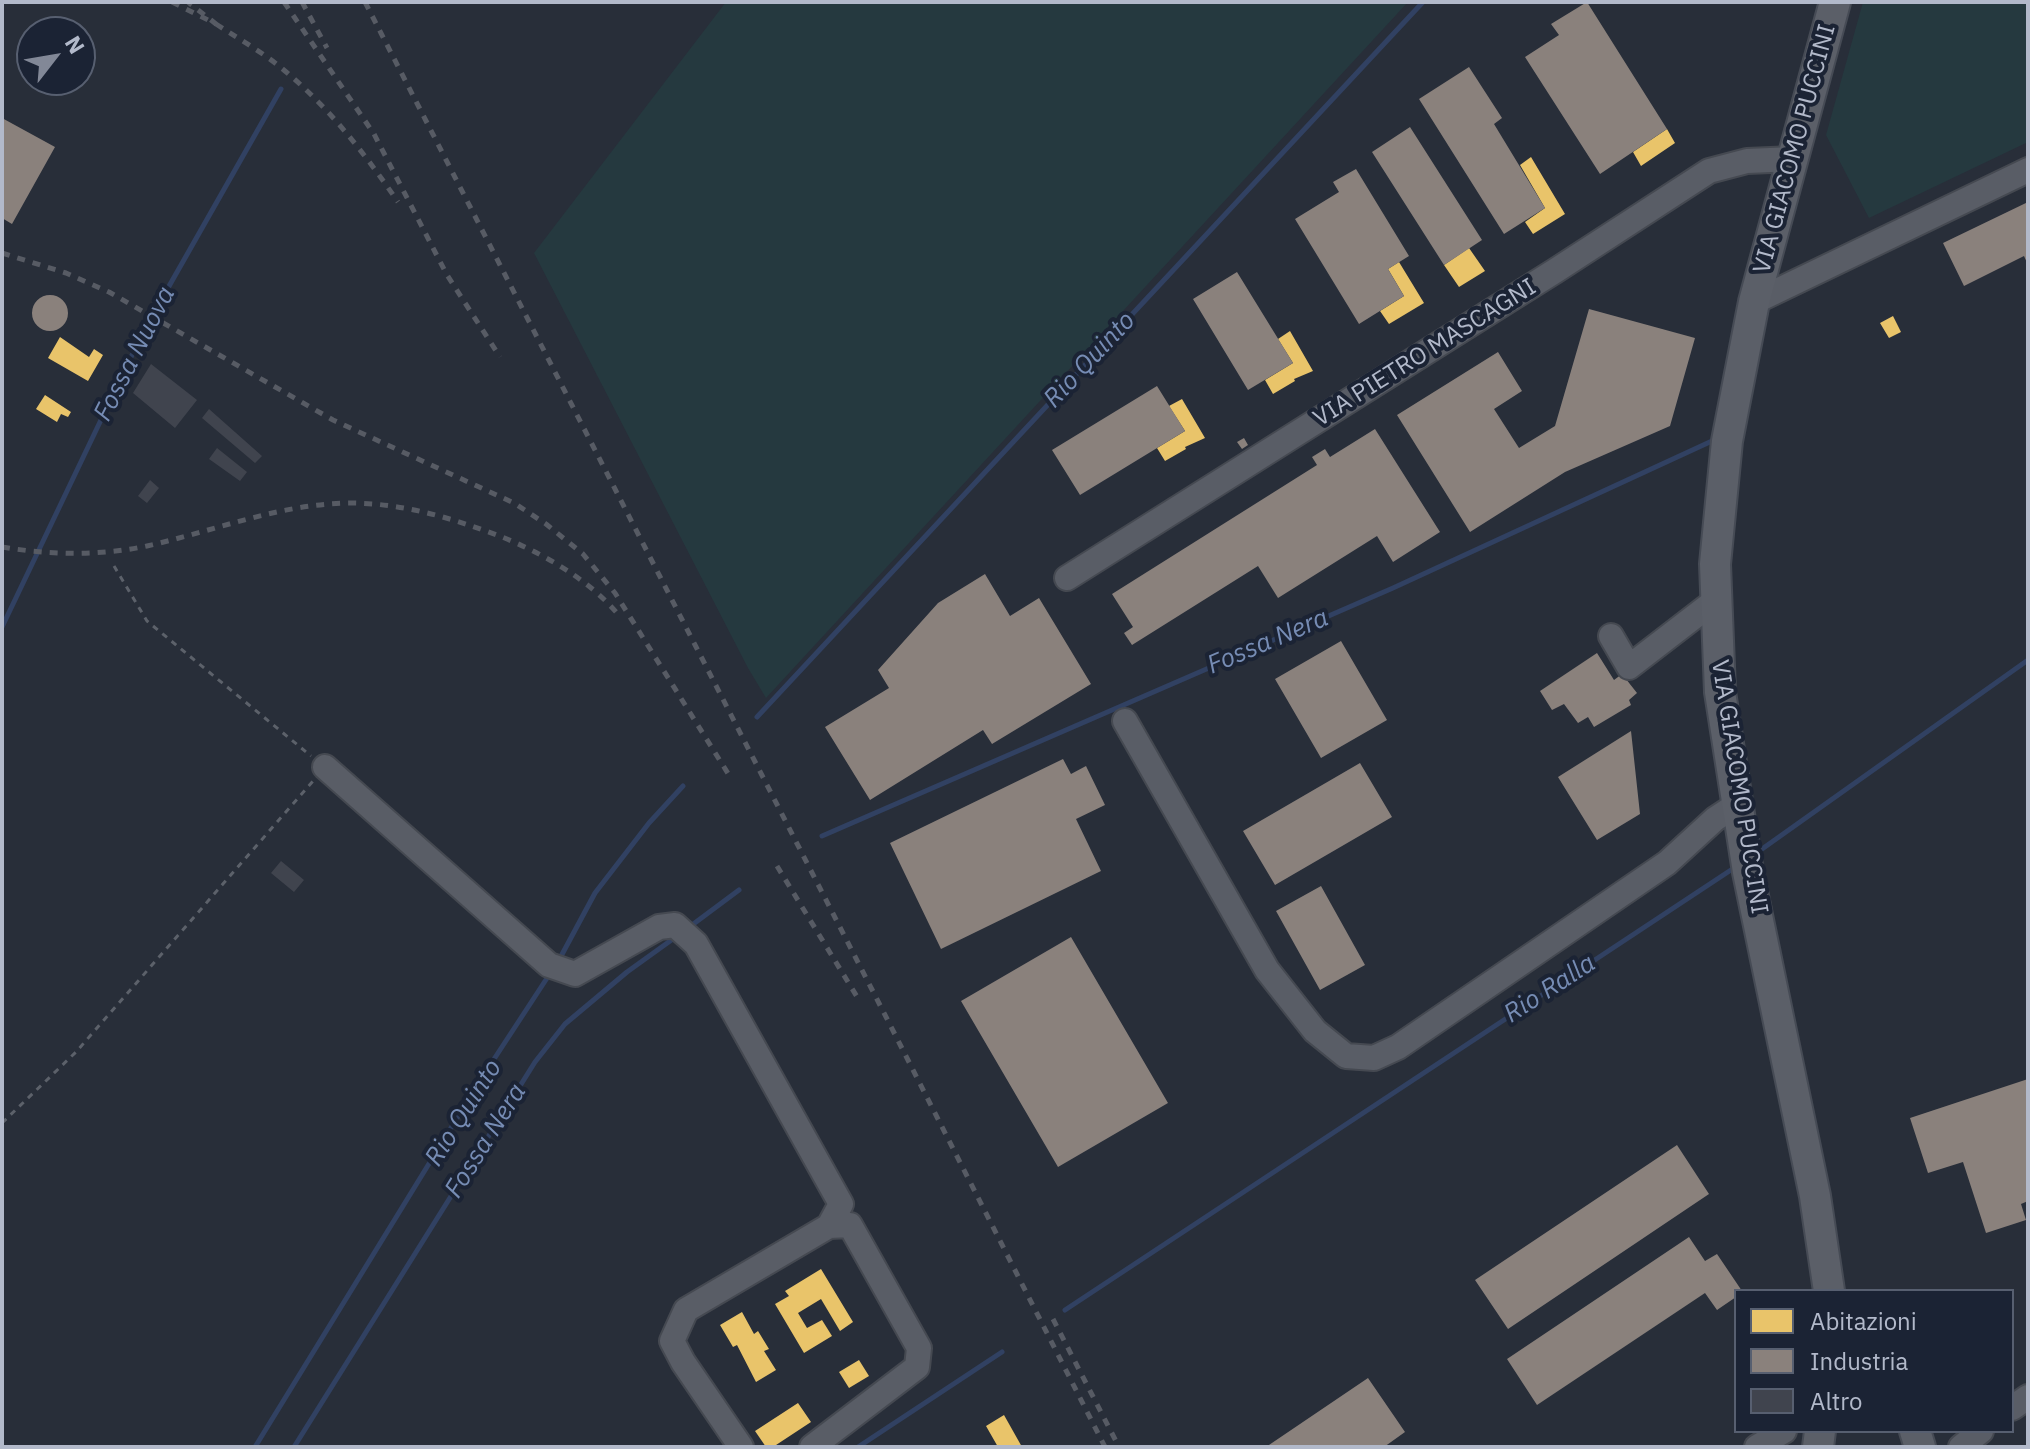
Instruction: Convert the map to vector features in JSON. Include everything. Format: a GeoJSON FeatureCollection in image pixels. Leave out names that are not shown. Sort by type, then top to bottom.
{"type":"FeatureCollection","features":[{"type":"Feature","properties":{"kind":"main road","name":"VIA GIACOMO PUCCINI"},"geometry":{"type":"LineString","coordinates":[[1829,1289],[1815,1196],[1746,859],[1720,692],[1715,564],[1727,441],[1754,302],[1835,2]]}},
{"type":"Feature","properties":{"kind":"main road","name":"VIA GIACOMO PUCCINI"},"geometry":{"type":"LineString","coordinates":[[1815,1196],[1827,1228],[1841,1289]]}},
{"type":"Feature","properties":{"kind":"street","name":"VIA PIETRO MASCAGNI"},"geometry":{"type":"LineString","coordinates":[[1067,578],[1709,171],[1747,161],[1794,159]]}},
{"type":"Feature","properties":{"kind":"street"},"geometry":{"type":"LineString","coordinates":[[1754,302],[2028,170]]}},
{"type":"Feature","properties":{"kind":"street"},"geometry":{"type":"LineString","coordinates":[[1611,636],[1629,667],[1716,600]]}},
{"type":"Feature","properties":{"kind":"street"},"geometry":{"type":"LineString","coordinates":[[1125,721],[1267,970],[1315,1031],[1346,1056],[1374,1058],[1398,1047],[1667,863],[1715,819],[1738,804]]}},
{"type":"Feature","properties":{"kind":"street"},"geometry":{"type":"LineString","coordinates":[[325,767],[556,967],[575,974],[659,927],[682,931],[696,944],[841,1204],[829,1226]]}},
{"type":"Feature","properties":{"kind":"street"},"geometry":{"type":"LineString","coordinates":[[741,1447],[683,1362],[672,1341],[677,1326],[686,1310],[829,1226],[850,1225],[919,1348],[917,1367],[812,1447]]}},
{"type":"Feature","properties":{"kind":"street"},"geometry":{"type":"LineString","coordinates":[[1757,1447],[1781,1433]]}},
{"type":"Feature","properties":{"kind":"street"},"geometry":{"type":"LineString","coordinates":[[1961,1447],[1978,1433]]}},
{"type":"Feature","properties":{"kind":"path"},"geometry":{"type":"LineString","coordinates":[[2,1123],[76,1052],[325,767],[147,621],[114,566]]}},
{"type":"Feature","properties":{"kind":"shaded area"},"geometry":{"type":"Polygon","coordinates":[[[726,2],[1408,2],[766,698],[534,253],[726,2]]]}},
{"type":"Feature","properties":{"kind":"shaded area"},"geometry":{"type":"Polygon","coordinates":[[[1863,2],[2028,2],[2028,142],[1869,218],[1826,135],[1863,2]]]}},
{"type":"Feature","properties":{"kind":"building: Abitazioni"},"geometry":{"type":"Polygon","coordinates":[[[1667,129],[1675,143],[1641,166],[1633,152],[1667,129]]]}},
{"type":"Feature","properties":{"kind":"building: Abitazioni"},"geometry":{"type":"Polygon","coordinates":[[[1531,157],[1565,214],[1533,234],[1525,222],[1545,208],[1520,165],[1531,157]]]}},
{"type":"Feature","properties":{"kind":"building: Abitazioni"},"geometry":{"type":"Polygon","coordinates":[[[1469,248],[1485,271],[1459,287],[1444,265],[1469,248]]]}},
{"type":"Feature","properties":{"kind":"building: Abitazioni"},"geometry":{"type":"Polygon","coordinates":[[[1399,262],[1424,303],[1389,324],[1380,311],[1404,296],[1388,269],[1399,262]]]}},
{"type":"Feature","properties":{"kind":"building: Abitazioni"},"geometry":{"type":"Polygon","coordinates":[[[1893,316],[1901,332],[1889,338],[1880,323],[1893,316]]]}},
{"type":"Feature","properties":{"kind":"building: Abitazioni"},"geometry":{"type":"Polygon","coordinates":[[[1290,331],[1313,371],[1294,379],[1273,394],[1265,380],[1293,363],[1278,339],[1290,331]]]}},
{"type":"Feature","properties":{"kind":"building: Abitazioni"},"geometry":{"type":"Polygon","coordinates":[[[60,337],[89,357],[94,349],[103,355],[88,381],[48,358],[60,337]]]}},
{"type":"Feature","properties":{"kind":"building: Abitazioni"},"geometry":{"type":"Polygon","coordinates":[[[45,395],[71,412],[68,417],[61,414],[57,422],[36,409],[45,395]]]}},
{"type":"Feature","properties":{"kind":"building: Abitazioni"},"geometry":{"type":"Polygon","coordinates":[[[1182,399],[1205,438],[1165,461],[1157,448],[1185,431],[1169,406],[1182,399]]]}},
{"type":"Feature","properties":{"kind":"building: Abitazioni"},"geometry":{"type":"Polygon","coordinates":[[[821,1269],[853,1322],[840,1331],[821,1299],[798,1313],[807,1328],[822,1320],[832,1336],[804,1353],[775,1304],[789,1296],[785,1291],[821,1269]]]}},
{"type":"Feature","properties":{"kind":"building: Abitazioni"},"geometry":{"type":"Polygon","coordinates":[[[742,1312],[754,1334],[758,1331],[769,1349],[764,1351],[776,1370],[756,1382],[737,1345],[733,1347],[720,1325],[742,1312]]]}},
{"type":"Feature","properties":{"kind":"building: Abitazioni"},"geometry":{"type":"Polygon","coordinates":[[[859,1360],[869,1376],[849,1388],[839,1372],[859,1360]]]}},
{"type":"Feature","properties":{"kind":"building: Abitazioni"},"geometry":{"type":"Polygon","coordinates":[[[798,1403],[811,1422],[773,1447],[766,1447],[755,1431],[798,1403]]]}},
{"type":"Feature","properties":{"kind":"building: Abitazioni"},"geometry":{"type":"Polygon","coordinates":[[[1004,1415],[1022,1447],[998,1447],[986,1426],[1004,1415]]]}},
{"type":"Feature","properties":{"kind":"building: Industria"},"geometry":{"type":"Polygon","coordinates":[[[1587,2],[1667,129],[1600,174],[1525,57],[1559,35],[1551,24],[1587,2]]]}},
{"type":"Feature","properties":{"kind":"building: Industria"},"geometry":{"type":"Polygon","coordinates":[[[1469,67],[1502,118],[1494,124],[1545,208],[1504,234],[1419,99],[1469,67]]]}},
{"type":"Feature","properties":{"kind":"building: Industria"},"geometry":{"type":"Polygon","coordinates":[[[2,118],[55,147],[12,224],[2,218],[2,118]]]}},
{"type":"Feature","properties":{"kind":"building: Industria"},"geometry":{"type":"Polygon","coordinates":[[[1410,127],[1482,240],[1444,265],[1372,152],[1410,127]]]}},
{"type":"Feature","properties":{"kind":"building: Industria"},"geometry":{"type":"Polygon","coordinates":[[[1356,169],[1409,256],[1388,269],[1404,296],[1359,324],[1295,219],[1339,192],[1333,182],[1356,169]]]}},
{"type":"Feature","properties":{"kind":"building: Industria"},"geometry":{"type":"Polygon","coordinates":[[[2028,202],[2028,265],[2024,256],[1964,286],[1943,243],[2028,202]]]}},
{"type":"Feature","properties":{"kind":"building: Industria"},"geometry":{"type":"Polygon","coordinates":[[[1237,272],[1293,363],[1248,390],[1193,299],[1237,272]]]}},
{"type":"Feature","properties":{"kind":"building: Industria"},"geometry":{"type":"Polygon","coordinates":[[[50,295],[63,300],[68,313],[63,326],[50,331],[37,326],[32,313],[37,300],[50,295]]]}},
{"type":"Feature","properties":{"kind":"building: Industria"},"geometry":{"type":"Polygon","coordinates":[[[1589,309],[1695,338],[1670,426],[1565,472],[1470,532],[1397,415],[1498,352],[1522,391],[1494,409],[1519,448],[1555,426],[1589,309]]]}},
{"type":"Feature","properties":{"kind":"building: Industria"},"geometry":{"type":"Polygon","coordinates":[[[1157,386],[1185,431],[1080,495],[1052,450],[1157,386]]]}},
{"type":"Feature","properties":{"kind":"building: Industria"},"geometry":{"type":"Polygon","coordinates":[[[1375,429],[1440,532],[1393,562],[1377,536],[1278,598],[1258,566],[1132,645],[1124,633],[1133,627],[1112,594],[1317,465],[1312,457],[1325,449],[1330,457],[1375,429]]]}},
{"type":"Feature","properties":{"kind":"building: Industria"},"geometry":{"type":"Polygon","coordinates":[[[1244,438],[1248,445],[1242,449],[1237,442],[1244,438]]]}},
{"type":"Feature","properties":{"kind":"building: Industria"},"geometry":{"type":"Polygon","coordinates":[[[985,574],[1010,616],[1039,598],[1091,684],[992,744],[983,730],[870,800],[825,727],[889,688],[878,670],[938,603],[985,574]]]}},
{"type":"Feature","properties":{"kind":"building: Industria"},"geometry":{"type":"Polygon","coordinates":[[[1341,641],[1387,720],[1321,758],[1275,679],[1341,641]]]}},
{"type":"Feature","properties":{"kind":"building: Industria"},"geometry":{"type":"Polygon","coordinates":[[[1597,653],[1614,680],[1622,674],[1637,693],[1629,700],[1631,705],[1594,727],[1588,717],[1578,723],[1564,704],[1552,710],[1540,691],[1597,653]]]}},
{"type":"Feature","properties":{"kind":"building: Industria"},"geometry":{"type":"Polygon","coordinates":[[[1631,731],[1640,814],[1597,840],[1558,777],[1631,731]]]}},
{"type":"Feature","properties":{"kind":"building: Industria"},"geometry":{"type":"Polygon","coordinates":[[[1063,759],[1071,774],[1086,766],[1105,805],[1076,819],[1101,871],[941,949],[890,843],[1063,759]]]}},
{"type":"Feature","properties":{"kind":"building: Industria"},"geometry":{"type":"Polygon","coordinates":[[[1360,763],[1392,817],[1275,885],[1243,831],[1360,763]]]}},
{"type":"Feature","properties":{"kind":"building: Industria"},"geometry":{"type":"Polygon","coordinates":[[[1321,886],[1365,965],[1320,990],[1276,911],[1321,886]]]}},
{"type":"Feature","properties":{"kind":"building: Industria"},"geometry":{"type":"Polygon","coordinates":[[[1071,937],[1168,1103],[1058,1167],[961,1001],[1071,937]]]}},
{"type":"Feature","properties":{"kind":"building: Industria"},"geometry":{"type":"Polygon","coordinates":[[[2028,1079],[2028,1201],[2021,1204],[2026,1220],[1986,1233],[1963,1162],[1928,1173],[1910,1118],[2028,1079]]]}},
{"type":"Feature","properties":{"kind":"building: Industria"},"geometry":{"type":"Polygon","coordinates":[[[1677,1145],[1709,1194],[1508,1329],[1475,1280],[1677,1145]]]}},
{"type":"Feature","properties":{"kind":"building: Industria"},"geometry":{"type":"Polygon","coordinates":[[[1689,1237],[1705,1261],[1717,1254],[1741,1289],[1734,1289],[1734,1298],[1717,1310],[1705,1293],[1537,1405],[1507,1359],[1689,1237]]]}},
{"type":"Feature","properties":{"kind":"building: Industria"},"geometry":{"type":"Polygon","coordinates":[[[1368,1378],[1405,1432],[1384,1447],[1266,1447],[1368,1378]]]}},
{"type":"Feature","properties":{"kind":"building: Altro"},"geometry":{"type":"Polygon","coordinates":[[[151,364],[197,400],[175,428],[133,393],[151,364]]]}},
{"type":"Feature","properties":{"kind":"building: Altro"},"geometry":{"type":"Polygon","coordinates":[[[209,409],[262,456],[255,463],[202,418],[209,409]]]}},
{"type":"Feature","properties":{"kind":"building: Altro"},"geometry":{"type":"Polygon","coordinates":[[[217,448],[247,472],[240,481],[209,459],[217,448]]]}},
{"type":"Feature","properties":{"kind":"building: Altro"},"geometry":{"type":"Polygon","coordinates":[[[150,480],[159,488],[147,503],[138,496],[150,480]]]}},
{"type":"Feature","properties":{"kind":"building: Altro"},"geometry":{"type":"Polygon","coordinates":[[[281,861],[304,880],[294,892],[271,873],[281,861]]]}},
{"type":"Feature","properties":{"kind":"waterway","name":"Rio Quinto"},"geometry":{"type":"LineString","coordinates":[[757,717],[1423,2]]}},
{"type":"Feature","properties":{"kind":"waterway","name":"Fossa Nuova"},"geometry":{"type":"LineString","coordinates":[[2,627],[143,332],[281,89]]}},
{"type":"Feature","properties":{"kind":"waterway","name":"Fossa Nera"},"geometry":{"type":"LineString","coordinates":[[822,836],[1393,588],[1712,441]]}},
{"type":"Feature","properties":{"kind":"waterway","name":"Rio Ralla"},"geometry":{"type":"LineString","coordinates":[[1755,854],[2028,660]]}},
{"type":"Feature","properties":{"kind":"waterway","name":"Rio Quinto"},"geometry":{"type":"LineString","coordinates":[[559,960],[595,893],[649,823],[683,786]]}},
{"type":"Feature","properties":{"kind":"waterway","name":"Rio Ralla"},"geometry":{"type":"LineString","coordinates":[[1065,1310],[1737,866]]}},
{"type":"Feature","properties":{"kind":"waterway","name":"Fossa Nera"},"geometry":{"type":"LineString","coordinates":[[688,928],[739,890]]}},
{"type":"Feature","properties":{"kind":"waterway","name":"Fossa Nera"},"geometry":{"type":"LineString","coordinates":[[294,1447],[535,1062],[565,1024],[627,972],[677,936]]}},
{"type":"Feature","properties":{"kind":"waterway","name":"Rio Quinto"},"geometry":{"type":"LineString","coordinates":[[255,1447],[481,1079],[551,972]]}},
{"type":"Feature","properties":{"kind":"waterway","name":"Rio Ralla"},"geometry":{"type":"LineString","coordinates":[[858,1447],[1002,1352]]}},
{"type":"Feature","properties":{"kind":"railway"},"geometry":{"type":"LineString","coordinates":[[172,2],[216,24],[188,2]]}},
{"type":"Feature","properties":{"kind":"railway"},"geometry":{"type":"LineString","coordinates":[[284,2],[374,134],[447,275],[500,357]]}},
{"type":"Feature","properties":{"kind":"railway"},"geometry":{"type":"LineString","coordinates":[[302,2],[327,48]]}},
{"type":"Feature","properties":{"kind":"railway"},"geometry":{"type":"LineString","coordinates":[[365,2],[1105,1447]]}},
{"type":"Feature","properties":{"kind":"railway"},"geometry":{"type":"LineString","coordinates":[[216,24],[271,60],[313,97],[358,147],[398,202]]}},
{"type":"Feature","properties":{"kind":"railway"},"geometry":{"type":"LineString","coordinates":[[2,253],[66,273],[109,292],[333,420],[514,503],[546,524],[583,554],[615,593],[729,775]]}},
{"type":"Feature","properties":{"kind":"railway"},"geometry":{"type":"LineString","coordinates":[[2,547],[56,553],[111,552],[147,546],[297,508],[349,503],[389,506],[465,524],[534,552],[582,581],[621,618]]}},
{"type":"Feature","properties":{"kind":"railway"},"geometry":{"type":"LineString","coordinates":[[777,866],[859,1000]]}},
{"type":"Feature","properties":{"kind":"railway"},"geometry":{"type":"LineString","coordinates":[[1053,1319],[1119,1447]]}}]}
